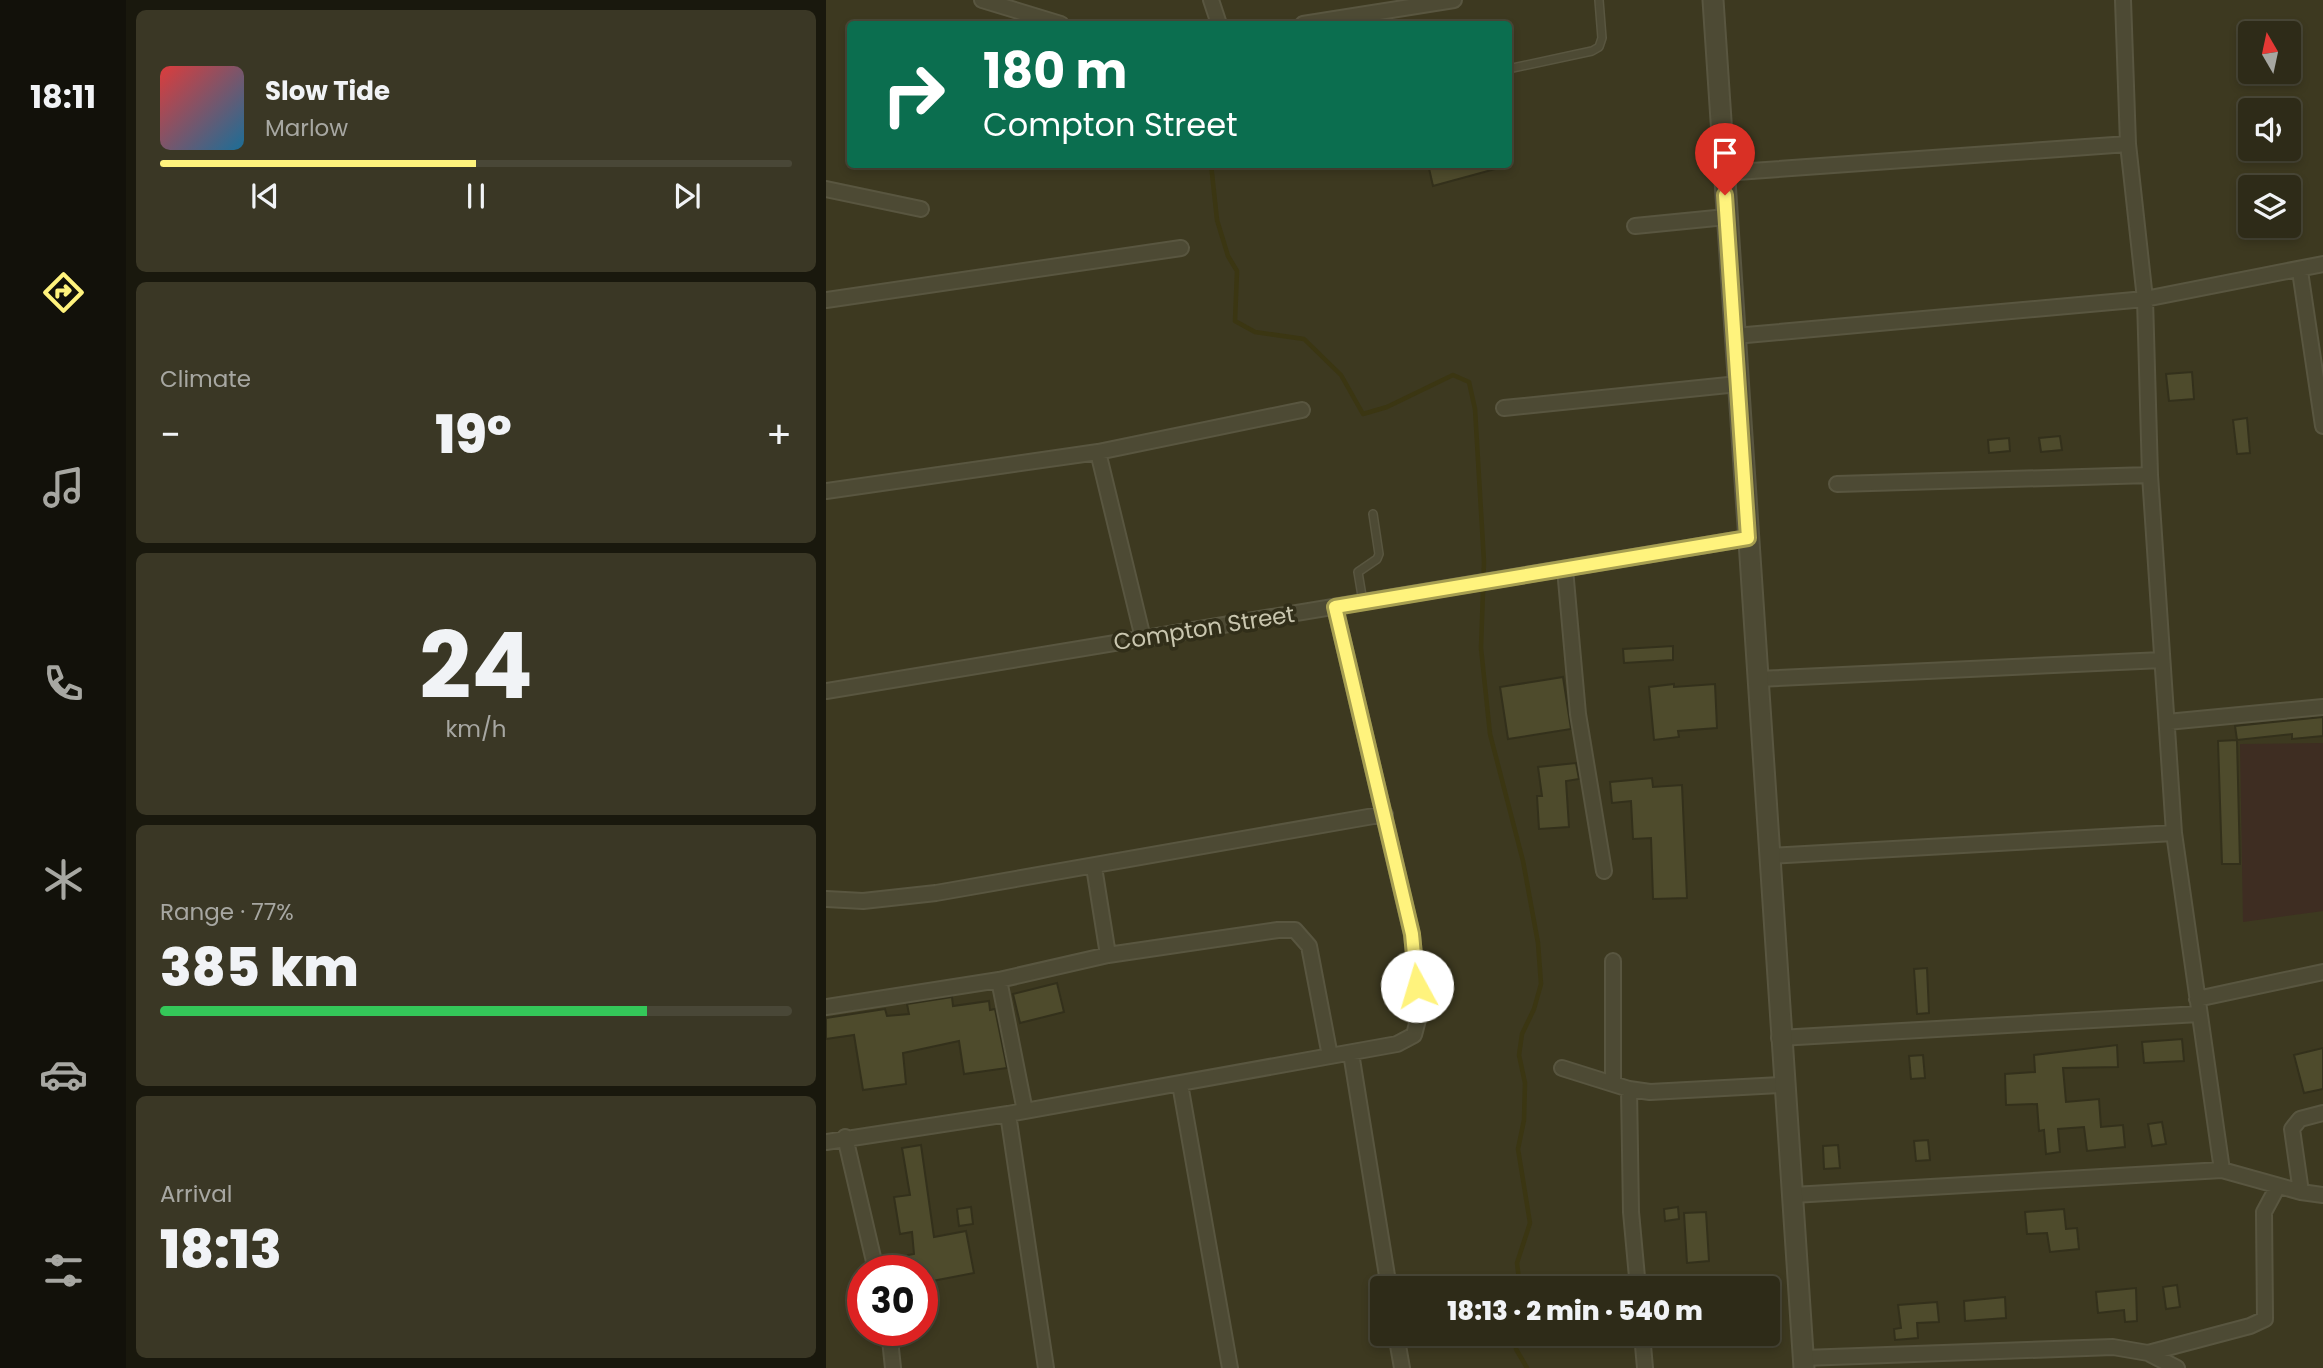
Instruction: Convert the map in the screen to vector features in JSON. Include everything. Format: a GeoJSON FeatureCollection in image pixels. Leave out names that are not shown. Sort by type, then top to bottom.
{"type":"FeatureCollection","features":[{"type":"Feature","properties":{"kind":"street"},"geometry":{"type":"LineString","coordinates":[[982,0],[1051,21]]}},
{"type":"Feature","properties":{"kind":"street"},"geometry":{"type":"LineString","coordinates":[[1211,0],[1218,21]]}},
{"type":"Feature","properties":{"kind":"street"},"geometry":{"type":"LineString","coordinates":[[1315,21],[1378,5],[1454,0]]}},
{"type":"Feature","properties":{"kind":"street"},"geometry":{"type":"LineString","coordinates":[[1713,0],[1782,1085],[1793,1195],[1803,1363],[2049,1348],[2113,1347],[2148,1353],[2177,1368]]}},
{"type":"Feature","properties":{"kind":"street"},"geometry":{"type":"LineString","coordinates":[[2123,0],[2128,144],[2145,299],[2150,475],[2174,833],[2222,1170]]}},
{"type":"Feature","properties":{"kind":"street"},"geometry":{"type":"LineString","coordinates":[[1723,173],[2128,144]]}},
{"type":"Feature","properties":{"kind":"street"},"geometry":{"type":"LineString","coordinates":[[826,189],[921,209]]}},
{"type":"Feature","properties":{"kind":"street"},"geometry":{"type":"LineString","coordinates":[[1635,226],[1726,217]]}},
{"type":"Feature","properties":{"kind":"street"},"geometry":{"type":"LineString","coordinates":[[826,300],[1181,248]]}},
{"type":"Feature","properties":{"kind":"street"},"geometry":{"type":"LineString","coordinates":[[1735,336],[2145,299],[2300,271],[2323,264]]}},
{"type":"Feature","properties":{"kind":"street"},"geometry":{"type":"LineString","coordinates":[[2300,271],[2323,426]]}},
{"type":"Feature","properties":{"kind":"street"},"geometry":{"type":"LineString","coordinates":[[1504,408],[1738,384]]}},
{"type":"Feature","properties":{"kind":"street"},"geometry":{"type":"LineString","coordinates":[[826,491],[1098,452],[1302,410]]}},
{"type":"Feature","properties":{"kind":"street"},"geometry":{"type":"LineString","coordinates":[[1098,452],[1143,638]]}},
{"type":"Feature","properties":{"kind":"street"},"geometry":{"type":"LineString","coordinates":[[1837,484],[2150,475]]}},
{"type":"Feature","properties":{"kind":"street","name":"Compton Street"},"geometry":{"type":"LineString","coordinates":[[826,691],[1748,538]]}},
{"type":"Feature","properties":{"kind":"street"},"geometry":{"type":"LineString","coordinates":[[1565,569],[1578,714],[1604,871]]}},
{"type":"Feature","properties":{"kind":"street"},"geometry":{"type":"LineString","coordinates":[[826,1142],[1008,1114],[1351,1053],[1397,1044],[1414,1035],[1420,1012],[1412,934],[1335,607]]}},
{"type":"Feature","properties":{"kind":"street"},"geometry":{"type":"LineString","coordinates":[[1757,679],[2162,660]]}},
{"type":"Feature","properties":{"kind":"street"},"geometry":{"type":"LineString","coordinates":[[2167,722],[2323,707]]}},
{"type":"Feature","properties":{"kind":"street"},"geometry":{"type":"LineString","coordinates":[[826,899],[863,901],[936,893],[1385,814]]}},
{"type":"Feature","properties":{"kind":"street"},"geometry":{"type":"LineString","coordinates":[[1768,856],[2174,833]]}},
{"type":"Feature","properties":{"kind":"street"},"geometry":{"type":"LineString","coordinates":[[1094,867],[1108,956]]}},
{"type":"Feature","properties":{"kind":"street"},"geometry":{"type":"LineString","coordinates":[[826,1007],[999,980],[1108,956],[1278,930],[1295,930],[1309,946],[1330,1056]]}},
{"type":"Feature","properties":{"kind":"street"},"geometry":{"type":"LineString","coordinates":[[1613,961],[1613,1084]]}},
{"type":"Feature","properties":{"kind":"street"},"geometry":{"type":"LineString","coordinates":[[1779,1038],[2198,1007],[2323,972]]}},
{"type":"Feature","properties":{"kind":"street"},"geometry":{"type":"LineString","coordinates":[[999,980],[1025,1111]]}},
{"type":"Feature","properties":{"kind":"street"},"geometry":{"type":"LineString","coordinates":[[1351,1053],[1387,1276]]}},
{"type":"Feature","properties":{"kind":"street"},"geometry":{"type":"LineString","coordinates":[[1562,1068],[1629,1090],[1650,1092],[1782,1085]]}},
{"type":"Feature","properties":{"kind":"street"},"geometry":{"type":"LineString","coordinates":[[1180,1084],[1230,1368]]}},
{"type":"Feature","properties":{"kind":"street"},"geometry":{"type":"LineString","coordinates":[[1629,1090],[1631,1212],[1637,1276]]}},
{"type":"Feature","properties":{"kind":"street"},"geometry":{"type":"LineString","coordinates":[[2301,1192],[2292,1129],[2300,1119],[2323,1113]]}},
{"type":"Feature","properties":{"kind":"street"},"geometry":{"type":"LineString","coordinates":[[1008,1114],[1046,1368]]}},
{"type":"Feature","properties":{"kind":"street"},"geometry":{"type":"LineString","coordinates":[[845,1137],[873,1255]]}},
{"type":"Feature","properties":{"kind":"street"},"geometry":{"type":"LineString","coordinates":[[1793,1195],[2222,1170],[2301,1192],[2323,1195]]}},
{"type":"Feature","properties":{"kind":"street"},"geometry":{"type":"LineString","coordinates":[[2148,1353],[2250,1326],[2265,1319],[2264,1212],[2278,1186]]}},
{"type":"Feature","properties":{"kind":"street"},"geometry":{"type":"LineString","coordinates":[[891,1346],[893,1368]]}},
{"type":"Feature","properties":{"kind":"street"},"geometry":{"type":"LineString","coordinates":[[1398,1346],[1402,1368]]}},
{"type":"Feature","properties":{"kind":"street"},"geometry":{"type":"LineString","coordinates":[[1643,1346],[1645,1368]]}},
{"type":"Feature","properties":{"kind":"lane"},"geometry":{"type":"LineString","coordinates":[[1512,68],[1599,47],[1602,38],[1600,0]]}},
{"type":"Feature","properties":{"kind":"lane"},"geometry":{"type":"LineString","coordinates":[[1363,603],[1358,572],[1377,559],[1379,554],[1373,514]]}},
{"type":"Feature","properties":{"kind":"shaded area"},"geometry":{"type":"Polygon","coordinates":[[[2323,743],[2323,911],[2243,922],[2240,744],[2323,743]]]}},
{"type":"Feature","properties":{"kind":"building"},"geometry":{"type":"Polygon","coordinates":[[[1429,168],[1499,168],[1433,186],[1429,168]]]}},
{"type":"Feature","properties":{"kind":"building"},"geometry":{"type":"Polygon","coordinates":[[[2192,372],[2194,399],[2169,401],[2166,374],[2192,372]]]}},
{"type":"Feature","properties":{"kind":"building"},"geometry":{"type":"Polygon","coordinates":[[[2247,418],[2250,453],[2237,454],[2233,420],[2247,418]]]}},
{"type":"Feature","properties":{"kind":"building"},"geometry":{"type":"Polygon","coordinates":[[[2060,436],[2062,450],[2041,452],[2039,438],[2060,436]]]}},
{"type":"Feature","properties":{"kind":"building"},"geometry":{"type":"Polygon","coordinates":[[[2009,438],[2010,451],[1989,453],[1988,440],[2009,438]]]}},
{"type":"Feature","properties":{"kind":"building"},"geometry":{"type":"Polygon","coordinates":[[[1673,646],[1673,660],[1624,663],[1623,649],[1673,646]]]}},
{"type":"Feature","properties":{"kind":"building"},"geometry":{"type":"Polygon","coordinates":[[[1563,677],[1571,729],[1508,739],[1500,687],[1563,677]]]}},
{"type":"Feature","properties":{"kind":"building"},"geometry":{"type":"Polygon","coordinates":[[[1674,684],[1674,687],[1715,684],[1717,728],[1678,731],[1679,737],[1654,740],[1649,687],[1674,684]]]}},
{"type":"Feature","properties":{"kind":"building"},"geometry":{"type":"Polygon","coordinates":[[[2323,717],[2323,736],[2292,739],[2292,734],[2237,740],[2235,726],[2323,717]]]}},
{"type":"Feature","properties":{"kind":"building"},"geometry":{"type":"Polygon","coordinates":[[[2237,740],[2240,864],[2222,864],[2218,741],[2237,740]]]}},
{"type":"Feature","properties":{"kind":"building"},"geometry":{"type":"Polygon","coordinates":[[[1576,763],[1579,779],[1566,781],[1569,827],[1539,829],[1537,796],[1542,796],[1538,767],[1576,763]]]}},
{"type":"Feature","properties":{"kind":"building"},"geometry":{"type":"Polygon","coordinates":[[[1652,778],[1653,787],[1682,785],[1687,898],[1653,899],[1651,838],[1633,839],[1631,801],[1612,803],[1610,782],[1652,778]]]}},
{"type":"Feature","properties":{"kind":"building"},"geometry":{"type":"Polygon","coordinates":[[[1927,968],[1929,1013],[1917,1014],[1914,969],[1927,968]]]}},
{"type":"Feature","properties":{"kind":"building"},"geometry":{"type":"Polygon","coordinates":[[[1057,983],[1064,1012],[1020,1023],[1013,994],[1057,983]]]}},
{"type":"Feature","properties":{"kind":"building"},"geometry":{"type":"Polygon","coordinates":[[[952,997],[953,1006],[989,1001],[990,1010],[995,1009],[1007,1068],[964,1074],[959,1041],[903,1053],[906,1084],[863,1090],[854,1035],[826,1039],[826,1018],[885,1009],[887,1016],[909,1014],[907,1004],[952,997]]]}},
{"type":"Feature","properties":{"kind":"building"},"geometry":{"type":"Polygon","coordinates":[[[2182,1039],[2184,1061],[2144,1063],[2142,1042],[2182,1039]]]}},
{"type":"Feature","properties":{"kind":"building"},"geometry":{"type":"Polygon","coordinates":[[[2117,1045],[2118,1067],[2063,1068],[2066,1102],[2099,1099],[2101,1127],[2123,1125],[2125,1147],[2087,1151],[2084,1127],[2058,1129],[2060,1152],[2046,1154],[2044,1130],[2039,1131],[2037,1104],[2006,1105],[2005,1074],[2035,1072],[2034,1055],[2117,1045]]]}},
{"type":"Feature","properties":{"kind":"building"},"geometry":{"type":"Polygon","coordinates":[[[2323,1048],[2323,1089],[2304,1093],[2294,1055],[2323,1048]]]}},
{"type":"Feature","properties":{"kind":"building"},"geometry":{"type":"Polygon","coordinates":[[[1923,1055],[1925,1078],[1911,1079],[1909,1056],[1923,1055]]]}},
{"type":"Feature","properties":{"kind":"building"},"geometry":{"type":"Polygon","coordinates":[[[2162,1122],[2166,1144],[2152,1146],[2148,1124],[2162,1122]]]}},
{"type":"Feature","properties":{"kind":"building"},"geometry":{"type":"Polygon","coordinates":[[[1928,1140],[1930,1160],[1916,1161],[1914,1141],[1928,1140]]]}},
{"type":"Feature","properties":{"kind":"building"},"geometry":{"type":"Polygon","coordinates":[[[921,1145],[934,1237],[966,1231],[974,1273],[938,1280],[938,1255],[908,1255],[914,1254],[912,1232],[900,1234],[894,1197],[910,1195],[902,1148],[921,1145]]]}},
{"type":"Feature","properties":{"kind":"building"},"geometry":{"type":"Polygon","coordinates":[[[1838,1145],[1840,1168],[1824,1169],[1823,1146],[1838,1145]]]}},
{"type":"Feature","properties":{"kind":"building"},"geometry":{"type":"Polygon","coordinates":[[[971,1207],[973,1224],[959,1226],[957,1209],[971,1207]]]}},
{"type":"Feature","properties":{"kind":"building"},"geometry":{"type":"Polygon","coordinates":[[[1678,1207],[1679,1219],[1665,1221],[1664,1209],[1678,1207]]]}},
{"type":"Feature","properties":{"kind":"building"},"geometry":{"type":"Polygon","coordinates":[[[2064,1209],[2066,1229],[2077,1228],[2079,1249],[2050,1252],[2047,1233],[2027,1234],[2025,1212],[2064,1209]]]}},
{"type":"Feature","properties":{"kind":"building"},"geometry":{"type":"Polygon","coordinates":[[[1706,1212],[1709,1261],[1687,1263],[1684,1213],[1706,1212]]]}},
{"type":"Feature","properties":{"kind":"building"},"geometry":{"type":"Polygon","coordinates":[[[2177,1285],[2180,1307],[2166,1309],[2163,1287],[2177,1285]]]}},
{"type":"Feature","properties":{"kind":"building"},"geometry":{"type":"Polygon","coordinates":[[[2136,1288],[2137,1321],[2125,1322],[2124,1310],[2098,1313],[2096,1292],[2136,1288]]]}},
{"type":"Feature","properties":{"kind":"building"},"geometry":{"type":"Polygon","coordinates":[[[2005,1297],[2006,1318],[1965,1321],[1964,1301],[2005,1297]]]}},
{"type":"Feature","properties":{"kind":"building"},"geometry":{"type":"Polygon","coordinates":[[[1937,1302],[1939,1322],[1917,1323],[1918,1338],[1895,1340],[1894,1329],[1901,1328],[1898,1305],[1937,1302]]]}},
{"type":"Feature","properties":{"kind":"waterway"},"geometry":{"type":"LineString","coordinates":[[1211,168],[1217,220],[1228,256],[1237,271],[1235,321],[1255,332],[1304,339],[1341,375],[1363,414],[1387,407],[1453,375],[1469,382],[1475,409],[1484,562],[1481,648],[1490,734],[1523,861],[1538,943],[1541,984],[1534,1009],[1522,1034],[1519,1055],[1525,1083],[1524,1120],[1518,1149],[1530,1223],[1517,1263],[1519,1276]]}},
{"type":"Feature","properties":{"kind":"waterway"},"geometry":{"type":"LineString","coordinates":[[1516,1346],[1527,1368]]}},
{"type":"Feature","properties":{"kind":"route"},"geometry":{"type":"LineString","coordinates":[[1417,986],[1412,934],[1335,607],[1748,538],[1725,195]]}}]}
